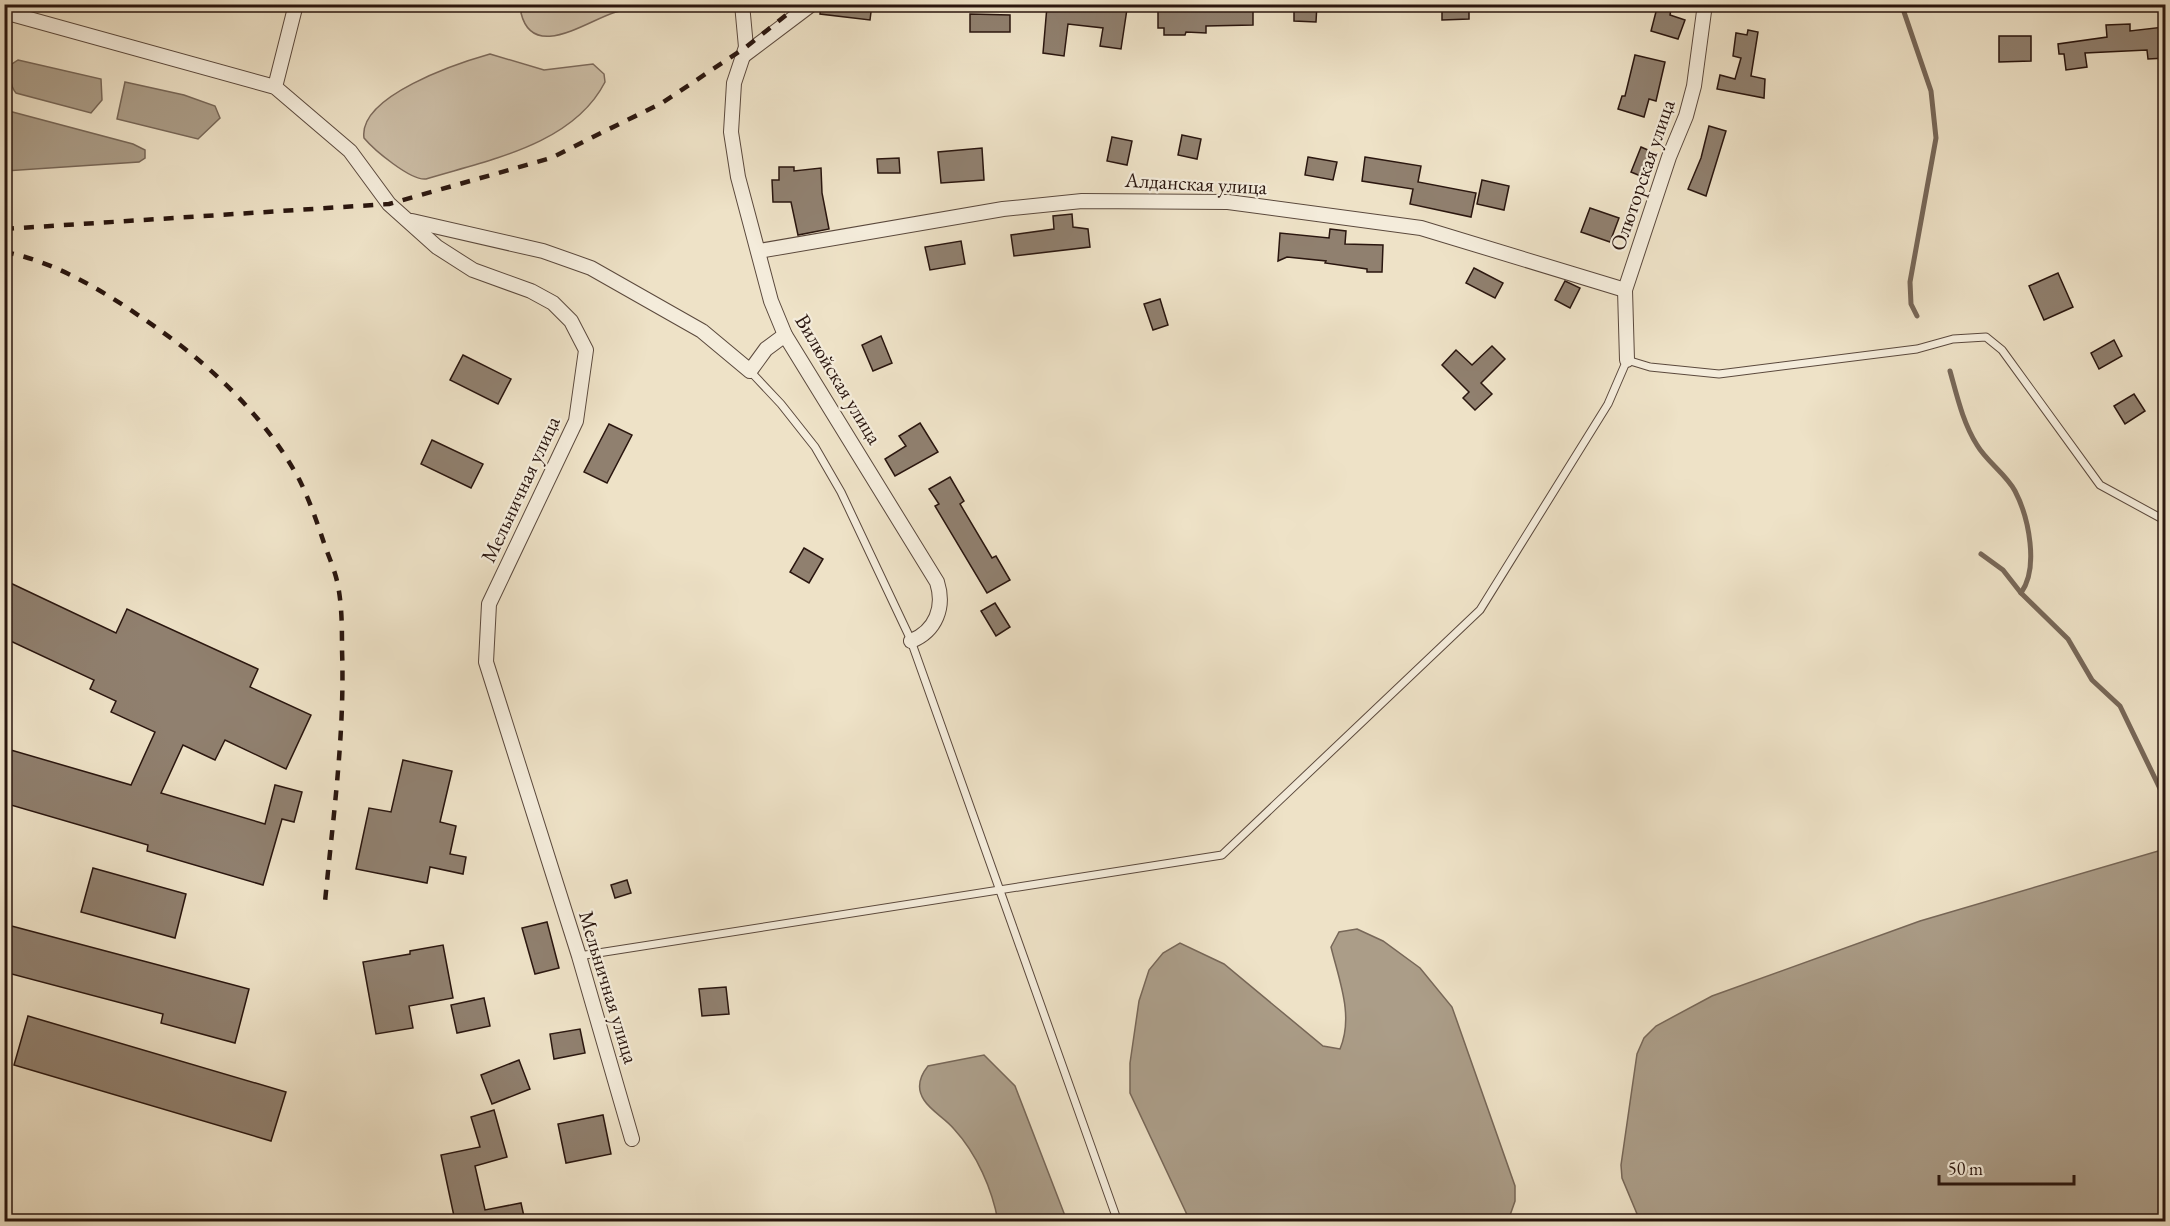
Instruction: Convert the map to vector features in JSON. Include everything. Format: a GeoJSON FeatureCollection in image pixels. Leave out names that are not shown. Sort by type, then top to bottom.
{"type":"FeatureCollection","features":[{"type":"Feature","properties":{"kind":"street"},"geometry":{"type":"LineString","coordinates":[[275,87],[296,4]]}},
{"type":"Feature","properties":{"kind":"street","name":"Вилюйская улица"},"geometry":{"type":"LineString","coordinates":[[742,4],[746,47],[735,83],[731,132],[738,177],[759,251],[765,282],[785,335],[937,582],[940,599],[935,621],[925,635],[911,641]]}},
{"type":"Feature","properties":{"kind":"street"},"geometry":{"type":"LineString","coordinates":[[743,56],[812,4]]}},
{"type":"Feature","properties":{"kind":"street","name":"Олюторская улица"},"geometry":{"type":"LineString","coordinates":[[1627,360],[1625,290],[1669,157],[1686,116],[1694,86],[1705,4]]}},
{"type":"Feature","properties":{"kind":"street","name":"Мельничная улица"},"geometry":{"type":"LineString","coordinates":[[4,12],[275,87],[350,151],[389,204],[411,221],[437,247],[473,270],[531,291],[553,303],[571,321],[586,350],[576,421],[489,604],[486,662],[579,956],[632,1139]]}},
{"type":"Feature","properties":{"kind":"street","name":"Алданская улица"},"geometry":{"type":"LineString","coordinates":[[759,251],[1003,209],[1082,201],[1166,199],[1228,202],[1421,228],[1625,290]]}},
{"type":"Feature","properties":{"kind":"street"},"geometry":{"type":"LineString","coordinates":[[411,221],[543,251],[591,268],[702,331],[750,371],[766,349],[785,335]]}},
{"type":"Feature","properties":{"kind":"lane"},"geometry":{"type":"LineString","coordinates":[[579,956],[1222,855],[1480,610],[1608,404],[1627,360],[1650,368],[1719,374],[1917,349],[1953,339],[1986,337],[2002,350],[2100,485],[2166,521]]}},
{"type":"Feature","properties":{"kind":"lane"},"geometry":{"type":"LineString","coordinates":[[750,371],[782,404],[816,447],[841,492],[911,641],[1118,1221]]}},
{"type":"Feature","properties":{"kind":"shaded area"},"geometry":{"type":"Polygon","coordinates":[[[525,4],[657,5],[616,12],[577,29],[549,36],[537,35],[527,27],[521,13],[525,4]]]}},
{"type":"Feature","properties":{"kind":"shaded area"},"geometry":{"type":"Polygon","coordinates":[[[490,54],[544,70],[593,64],[604,74],[605,82],[591,103],[572,121],[551,135],[501,157],[426,179],[402,170],[364,138],[366,123],[377,108],[393,95],[434,73],[490,54]]]}},
{"type":"Feature","properties":{"kind":"shaded area"},"geometry":{"type":"Polygon","coordinates":[[[18,60],[101,79],[102,100],[91,113],[16,93],[12,87],[11,76],[12,64],[18,60]]]}},
{"type":"Feature","properties":{"kind":"shaded area"},"geometry":{"type":"Polygon","coordinates":[[[125,82],[184,95],[215,106],[220,118],[198,139],[117,119],[125,82]]]}},
{"type":"Feature","properties":{"kind":"shaded area"},"geometry":{"type":"Polygon","coordinates":[[[5,110],[133,144],[145,150],[145,158],[139,162],[5,171],[5,110]]]}},
{"type":"Feature","properties":{"kind":"shaded area"},"geometry":{"type":"Polygon","coordinates":[[[2165,849],[2165,1221],[1640,1221],[1622,1178],[1621,1165],[1637,1054],[1644,1038],[1656,1026],[1712,996],[1920,921],[2165,849]]]}},
{"type":"Feature","properties":{"kind":"shaded area"},"geometry":{"type":"Polygon","coordinates":[[[1357,929],[1383,941],[1420,968],[1452,1007],[1515,1186],[1515,1201],[1508,1221],[1190,1221],[1130,1093],[1130,1063],[1139,1001],[1149,970],[1163,953],[1180,943],[1224,964],[1323,1046],[1340,1049],[1346,1024],[1344,998],[1331,947],[1339,932],[1357,929]]]}},
{"type":"Feature","properties":{"kind":"shaded area"},"geometry":{"type":"Polygon","coordinates":[[[984,1055],[1015,1086],[1067,1221],[998,1221],[988,1184],[970,1149],[922,1096],[920,1082],[928,1066],[984,1055]]]}},
{"type":"Feature","properties":{"kind":"building"},"geometry":{"type":"Polygon","coordinates":[[[821,4],[872,4],[870,20],[820,14],[821,4]]]}},
{"type":"Feature","properties":{"kind":"building"},"geometry":{"type":"Polygon","coordinates":[[[1078,4],[1127,9],[1121,49],[1100,46],[1103,28],[1068,24],[1064,56],[1043,53],[1047,6],[1077,10],[1078,4]]]}},
{"type":"Feature","properties":{"kind":"building"},"geometry":{"type":"Polygon","coordinates":[[[1294,4],[1317,4],[1316,22],[1294,21],[1294,4]]]}},
{"type":"Feature","properties":{"kind":"building"},"geometry":{"type":"Polygon","coordinates":[[[1442,4],[1469,4],[1469,19],[1442,20],[1442,4]]]}},
{"type":"Feature","properties":{"kind":"building"},"geometry":{"type":"Polygon","coordinates":[[[1658,4],[1672,4],[1670,15],[1685,20],[1678,39],[1651,31],[1658,4]]]}},
{"type":"Feature","properties":{"kind":"building"},"geometry":{"type":"Polygon","coordinates":[[[1194,7],[1253,7],[1253,25],[1206,26],[1206,33],[1186,32],[1185,35],[1164,35],[1164,28],[1158,28],[1158,9],[1194,10],[1194,7]]]}},
{"type":"Feature","properties":{"kind":"building"},"geometry":{"type":"Polygon","coordinates":[[[970,14],[1010,15],[1010,32],[970,32],[970,14]]]}},
{"type":"Feature","properties":{"kind":"building"},"geometry":{"type":"Polygon","coordinates":[[[2130,24],[2130,31],[2164,27],[2166,58],[2148,59],[2147,50],[2085,53],[2087,67],[2066,70],[2064,54],[2059,54],[2058,44],[2107,37],[2106,25],[2130,24]]]}},
{"type":"Feature","properties":{"kind":"building"},"geometry":{"type":"Polygon","coordinates":[[[1748,30],[1758,32],[1751,76],[1765,79],[1764,98],[1717,89],[1720,75],[1735,79],[1741,58],[1733,56],[1736,33],[1747,35],[1748,30]]]}},
{"type":"Feature","properties":{"kind":"building"},"geometry":{"type":"Polygon","coordinates":[[[1999,36],[2031,36],[2031,61],[1999,62],[1999,36]]]}},
{"type":"Feature","properties":{"kind":"building"},"geometry":{"type":"Polygon","coordinates":[[[1635,55],[1665,62],[1656,101],[1649,99],[1644,117],[1618,109],[1622,96],[1625,96],[1635,55]]]}},
{"type":"Feature","properties":{"kind":"building"},"geometry":{"type":"Polygon","coordinates":[[[1709,126],[1726,131],[1706,196],[1688,189],[1701,158],[1709,126]]]}},
{"type":"Feature","properties":{"kind":"building"},"geometry":{"type":"Polygon","coordinates":[[[1182,135],[1201,139],[1197,159],[1178,155],[1182,135]]]}},
{"type":"Feature","properties":{"kind":"building"},"geometry":{"type":"Polygon","coordinates":[[[1112,137],[1132,141],[1127,165],[1107,161],[1112,137]]]}},
{"type":"Feature","properties":{"kind":"building"},"geometry":{"type":"Polygon","coordinates":[[[1641,147],[1657,154],[1648,179],[1631,172],[1641,147]]]}},
{"type":"Feature","properties":{"kind":"building"},"geometry":{"type":"Polygon","coordinates":[[[982,148],[984,180],[941,183],[938,152],[982,148]]]}},
{"type":"Feature","properties":{"kind":"building"},"geometry":{"type":"Polygon","coordinates":[[[1308,157],[1337,162],[1333,180],[1305,175],[1308,157]]]}},
{"type":"Feature","properties":{"kind":"building"},"geometry":{"type":"Polygon","coordinates":[[[1365,157],[1421,166],[1418,182],[1476,193],[1471,217],[1410,204],[1413,189],[1362,181],[1365,157]]]}},
{"type":"Feature","properties":{"kind":"building"},"geometry":{"type":"Polygon","coordinates":[[[899,158],[900,173],[878,173],[877,159],[899,158]]]}},
{"type":"Feature","properties":{"kind":"building"},"geometry":{"type":"Polygon","coordinates":[[[779,167],[794,167],[794,171],[821,168],[822,193],[829,229],[798,235],[791,202],[773,202],[772,180],[779,180],[779,167]]]}},
{"type":"Feature","properties":{"kind":"building"},"geometry":{"type":"Polygon","coordinates":[[[1482,180],[1509,186],[1504,210],[1477,204],[1482,180]]]}},
{"type":"Feature","properties":{"kind":"building"},"geometry":{"type":"Polygon","coordinates":[[[1590,208],[1619,218],[1610,242],[1581,232],[1590,208]]]}},
{"type":"Feature","properties":{"kind":"building"},"geometry":{"type":"Polygon","coordinates":[[[1072,214],[1073,227],[1088,229],[1090,247],[1014,256],[1011,235],[1054,229],[1053,216],[1072,214]]]}},
{"type":"Feature","properties":{"kind":"building"},"geometry":{"type":"Polygon","coordinates":[[[1330,229],[1346,231],[1345,244],[1383,245],[1382,272],[1367,272],[1367,269],[1325,263],[1326,261],[1287,257],[1278,261],[1280,233],[1329,238],[1330,229]]]}},
{"type":"Feature","properties":{"kind":"building"},"geometry":{"type":"Polygon","coordinates":[[[961,241],[965,264],[930,270],[925,247],[961,241]]]}},
{"type":"Feature","properties":{"kind":"building"},"geometry":{"type":"Polygon","coordinates":[[[1474,268],[1503,283],[1495,298],[1466,283],[1474,268]]]}},
{"type":"Feature","properties":{"kind":"building"},"geometry":{"type":"Polygon","coordinates":[[[2058,273],[2073,307],[2044,320],[2029,286],[2058,273]]]}},
{"type":"Feature","properties":{"kind":"building"},"geometry":{"type":"Polygon","coordinates":[[[1565,281],[1580,288],[1570,308],[1555,300],[1565,281]]]}},
{"type":"Feature","properties":{"kind":"building"},"geometry":{"type":"Polygon","coordinates":[[[1160,299],[1168,325],[1153,330],[1144,304],[1160,299]]]}},
{"type":"Feature","properties":{"kind":"building"},"geometry":{"type":"Polygon","coordinates":[[[881,336],[892,363],[873,371],[862,345],[881,336]]]}},
{"type":"Feature","properties":{"kind":"building"},"geometry":{"type":"Polygon","coordinates":[[[2114,340],[2122,356],[2099,369],[2091,353],[2114,340]]]}},
{"type":"Feature","properties":{"kind":"building"},"geometry":{"type":"Polygon","coordinates":[[[1492,346],[1505,359],[1481,383],[1492,394],[1475,410],[1463,398],[1469,392],[1442,365],[1456,350],[1472,365],[1492,346]]]}},
{"type":"Feature","properties":{"kind":"building"},"geometry":{"type":"Polygon","coordinates":[[[463,355],[511,379],[498,404],[450,380],[463,355]]]}},
{"type":"Feature","properties":{"kind":"building"},"geometry":{"type":"Polygon","coordinates":[[[2134,394],[2145,411],[2125,424],[2114,406],[2134,394]]]}},
{"type":"Feature","properties":{"kind":"building"},"geometry":{"type":"Polygon","coordinates":[[[920,423],[938,452],[895,476],[885,459],[906,446],[899,436],[920,423]]]}},
{"type":"Feature","properties":{"kind":"building"},"geometry":{"type":"Polygon","coordinates":[[[609,424],[632,435],[607,483],[584,472],[609,424]]]}},
{"type":"Feature","properties":{"kind":"building"},"geometry":{"type":"Polygon","coordinates":[[[432,440],[483,464],[471,488],[421,464],[432,440]]]}},
{"type":"Feature","properties":{"kind":"building"},"geometry":{"type":"Polygon","coordinates":[[[950,477],[964,501],[960,504],[992,558],[996,556],[1010,580],[987,593],[935,506],[939,504],[929,489],[950,477]]]}},
{"type":"Feature","properties":{"kind":"building"},"geometry":{"type":"Polygon","coordinates":[[[804,548],[823,559],[809,583],[790,572],[804,548]]]}},
{"type":"Feature","properties":{"kind":"building"},"geometry":{"type":"Polygon","coordinates":[[[4,580],[116,633],[127,609],[258,669],[250,687],[311,715],[286,769],[225,740],[215,760],[183,745],[161,793],[265,824],[275,785],[302,792],[294,822],[282,819],[263,885],[147,851],[148,845],[4,803],[4,748],[131,785],[155,732],[111,712],[116,701],[90,689],[94,680],[4,638],[4,580]]]}},
{"type":"Feature","properties":{"kind":"building"},"geometry":{"type":"Polygon","coordinates":[[[995,603],[1010,627],[996,636],[981,611],[995,603]]]}},
{"type":"Feature","properties":{"kind":"building"},"geometry":{"type":"Polygon","coordinates":[[[403,760],[452,771],[440,822],[456,826],[450,854],[466,857],[463,874],[430,867],[427,883],[356,869],[369,808],[391,812],[403,760]]]}},
{"type":"Feature","properties":{"kind":"building"},"geometry":{"type":"Polygon","coordinates":[[[93,868],[186,894],[175,938],[81,912],[93,868]]]}},
{"type":"Feature","properties":{"kind":"building"},"geometry":{"type":"Polygon","coordinates":[[[627,880],[631,893],[615,898],[611,885],[627,880]]]}},
{"type":"Feature","properties":{"kind":"building"},"geometry":{"type":"Polygon","coordinates":[[[547,922],[559,968],[535,974],[522,928],[547,922]]]}},
{"type":"Feature","properties":{"kind":"building"},"geometry":{"type":"Polygon","coordinates":[[[4,924],[249,989],[235,1043],[161,1023],[163,1014],[4,972],[4,924]]]}},
{"type":"Feature","properties":{"kind":"building"},"geometry":{"type":"Polygon","coordinates":[[[443,945],[453,998],[409,1006],[413,1028],[376,1034],[363,962],[410,954],[410,951],[443,945]]]}},
{"type":"Feature","properties":{"kind":"building"},"geometry":{"type":"Polygon","coordinates":[[[726,987],[729,1014],[702,1016],[699,989],[726,987]]]}},
{"type":"Feature","properties":{"kind":"building"},"geometry":{"type":"Polygon","coordinates":[[[484,998],[490,1026],[457,1033],[451,1005],[484,998]]]}},
{"type":"Feature","properties":{"kind":"building"},"geometry":{"type":"Polygon","coordinates":[[[28,1016],[286,1092],[271,1141],[14,1065],[28,1016]]]}},
{"type":"Feature","properties":{"kind":"building"},"geometry":{"type":"Polygon","coordinates":[[[580,1029],[585,1053],[554,1059],[550,1034],[580,1029]]]}},
{"type":"Feature","properties":{"kind":"building"},"geometry":{"type":"Polygon","coordinates":[[[519,1060],[530,1089],[492,1104],[481,1075],[519,1060]]]}},
{"type":"Feature","properties":{"kind":"building"},"geometry":{"type":"Polygon","coordinates":[[[494,1110],[507,1157],[475,1166],[485,1210],[521,1203],[525,1221],[455,1221],[441,1155],[480,1147],[471,1117],[494,1110]]]}},
{"type":"Feature","properties":{"kind":"building"},"geometry":{"type":"Polygon","coordinates":[[[603,1115],[611,1154],[566,1163],[558,1124],[603,1115]]]}},
{"type":"Feature","properties":{"kind":"waterway"},"geometry":{"type":"LineString","coordinates":[[1905,4],[1904,12],[1931,91],[1936,138],[1910,282],[1911,304],[1917,316]]}},
{"type":"Feature","properties":{"kind":"waterway"},"geometry":{"type":"LineString","coordinates":[[1950,371],[1972,437],[1981,451],[2007,479],[2020,502],[2028,529],[2031,557],[2030,570],[2021,593]]}},
{"type":"Feature","properties":{"kind":"waterway"},"geometry":{"type":"LineString","coordinates":[[1981,554],[2003,570],[2021,593],[2068,639],[2092,680],[2120,706],[2166,801]]}},
{"type":"Feature","properties":{"kind":"railway"},"geometry":{"type":"LineString","coordinates":[[4,229],[389,204],[551,158],[662,103],[746,47],[800,4]]}},
{"type":"Feature","properties":{"kind":"railway"},"geometry":{"type":"LineString","coordinates":[[4,252],[46,264],[87,283],[181,346],[220,379],[256,417],[272,436],[299,479],[334,571],[339,589],[341,615],[342,712],[325,902]]}}]}
